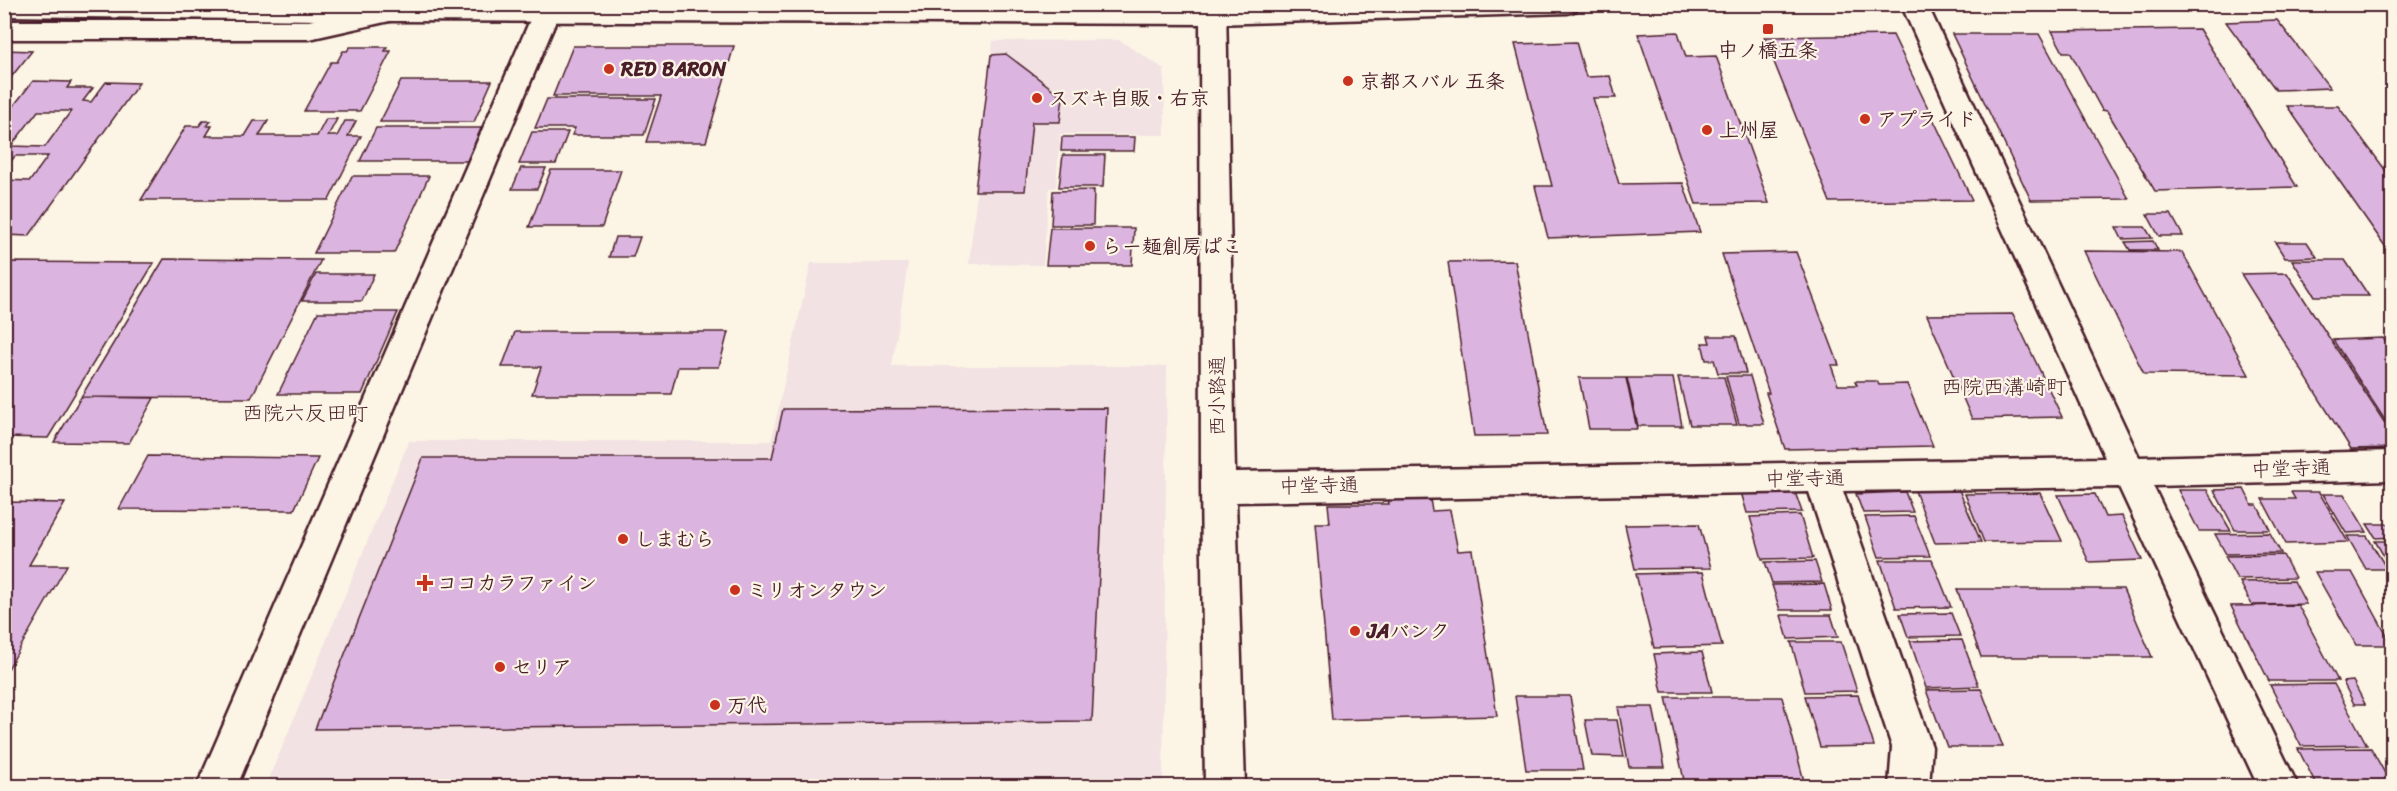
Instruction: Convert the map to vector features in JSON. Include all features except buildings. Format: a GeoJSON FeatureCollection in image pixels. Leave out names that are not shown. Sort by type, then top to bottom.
{"type":"FeatureCollection","features":[{"type":"Feature","properties":{"kind":"main road"},"geometry":{"type":"LineString","coordinates":[[4,7],[394,12],[548,8],[1213,10],[1568,4]]}},
{"type":"Feature","properties":{"kind":"main road"},"geometry":{"type":"LineString","coordinates":[[1914,4],[2129,472],[2278,786]]}},
{"type":"Feature","properties":{"kind":"main road"},"geometry":{"type":"LineString","coordinates":[[217,786],[548,8]]}},
{"type":"Feature","properties":{"kind":"main road","name":"西小路通"},"geometry":{"type":"LineString","coordinates":[[1213,10],[1218,487],[1225,786]]}},
{"type":"Feature","properties":{"kind":"main road"},"geometry":{"type":"LineString","coordinates":[[4,30],[309,30],[394,12]]}},
{"type":"Feature","properties":{"kind":"main road","name":"中堂寺通"},"geometry":{"type":"LineString","coordinates":[[1218,487],[2129,472],[2392,465]]}},
{"type":"Feature","properties":{"kind":"main road"},"geometry":{"type":"LineString","coordinates":[[1821,477],[1912,747],[1909,786]]}},
{"type":"Feature","properties":{"kind":"shaded area"},"geometry":{"type":"Polygon","coordinates":[[[1119,40],[1164,69],[1165,135],[1060,134],[1056,187],[1049,188],[1043,265],[969,264],[993,41],[1119,40]]]}},
{"type":"Feature","properties":{"kind":"shaded area","name":"ミリオンタウン"},"geometry":{"type":"Polygon","coordinates":[[[811,263],[908,263],[892,366],[1167,366],[1163,786],[266,786],[409,441],[771,441],[811,263]]]}},
{"type":"Feature","properties":{"kind":"place","name":"中ノ橋五条"},"geometry":{"type":"Point","coordinates":[1768,29]}},
{"type":"Feature","properties":{"kind":"place","name":"RED BARON"},"geometry":{"type":"Point","coordinates":[609,69]}},
{"type":"Feature","properties":{"kind":"place","name":"京都スバル 五条"},"geometry":{"type":"Point","coordinates":[1348,81]}},
{"type":"Feature","properties":{"kind":"place","name":"スズキ自販・右京"},"geometry":{"type":"Point","coordinates":[1037,98]}},
{"type":"Feature","properties":{"kind":"place","name":"アプライド"},"geometry":{"type":"Point","coordinates":[1865,119]}},
{"type":"Feature","properties":{"kind":"place","name":"上州屋"},"geometry":{"type":"Point","coordinates":[1707,130]}},
{"type":"Feature","properties":{"kind":"place","name":"らー麺創房ぱこ"},"geometry":{"type":"Point","coordinates":[1090,246]}},
{"type":"Feature","properties":{"kind":"place","name":"しまむら"},"geometry":{"type":"Point","coordinates":[623,539]}},
{"type":"Feature","properties":{"kind":"place","name":"ココカラファイン"},"geometry":{"type":"Point","coordinates":[425,583]}},
{"type":"Feature","properties":{"kind":"place","name":"ミリオンタウン"},"geometry":{"type":"Point","coordinates":[735,590]}},
{"type":"Feature","properties":{"kind":"place","name":"JAバンク"},"geometry":{"type":"Point","coordinates":[1355,631]}},
{"type":"Feature","properties":{"kind":"place","name":"セリア"},"geometry":{"type":"Point","coordinates":[500,667]}},
{"type":"Feature","properties":{"kind":"place","name":"万代"},"geometry":{"type":"Point","coordinates":[715,705]}},
{"type":"Feature","properties":{"kind":"district","name":"西院西溝崎町"},"geometry":{"type":"Point","coordinates":[2004,387]}},
{"type":"Feature","properties":{"kind":"district","name":"西院六反田町"},"geometry":{"type":"Point","coordinates":[305,413]}}]}
